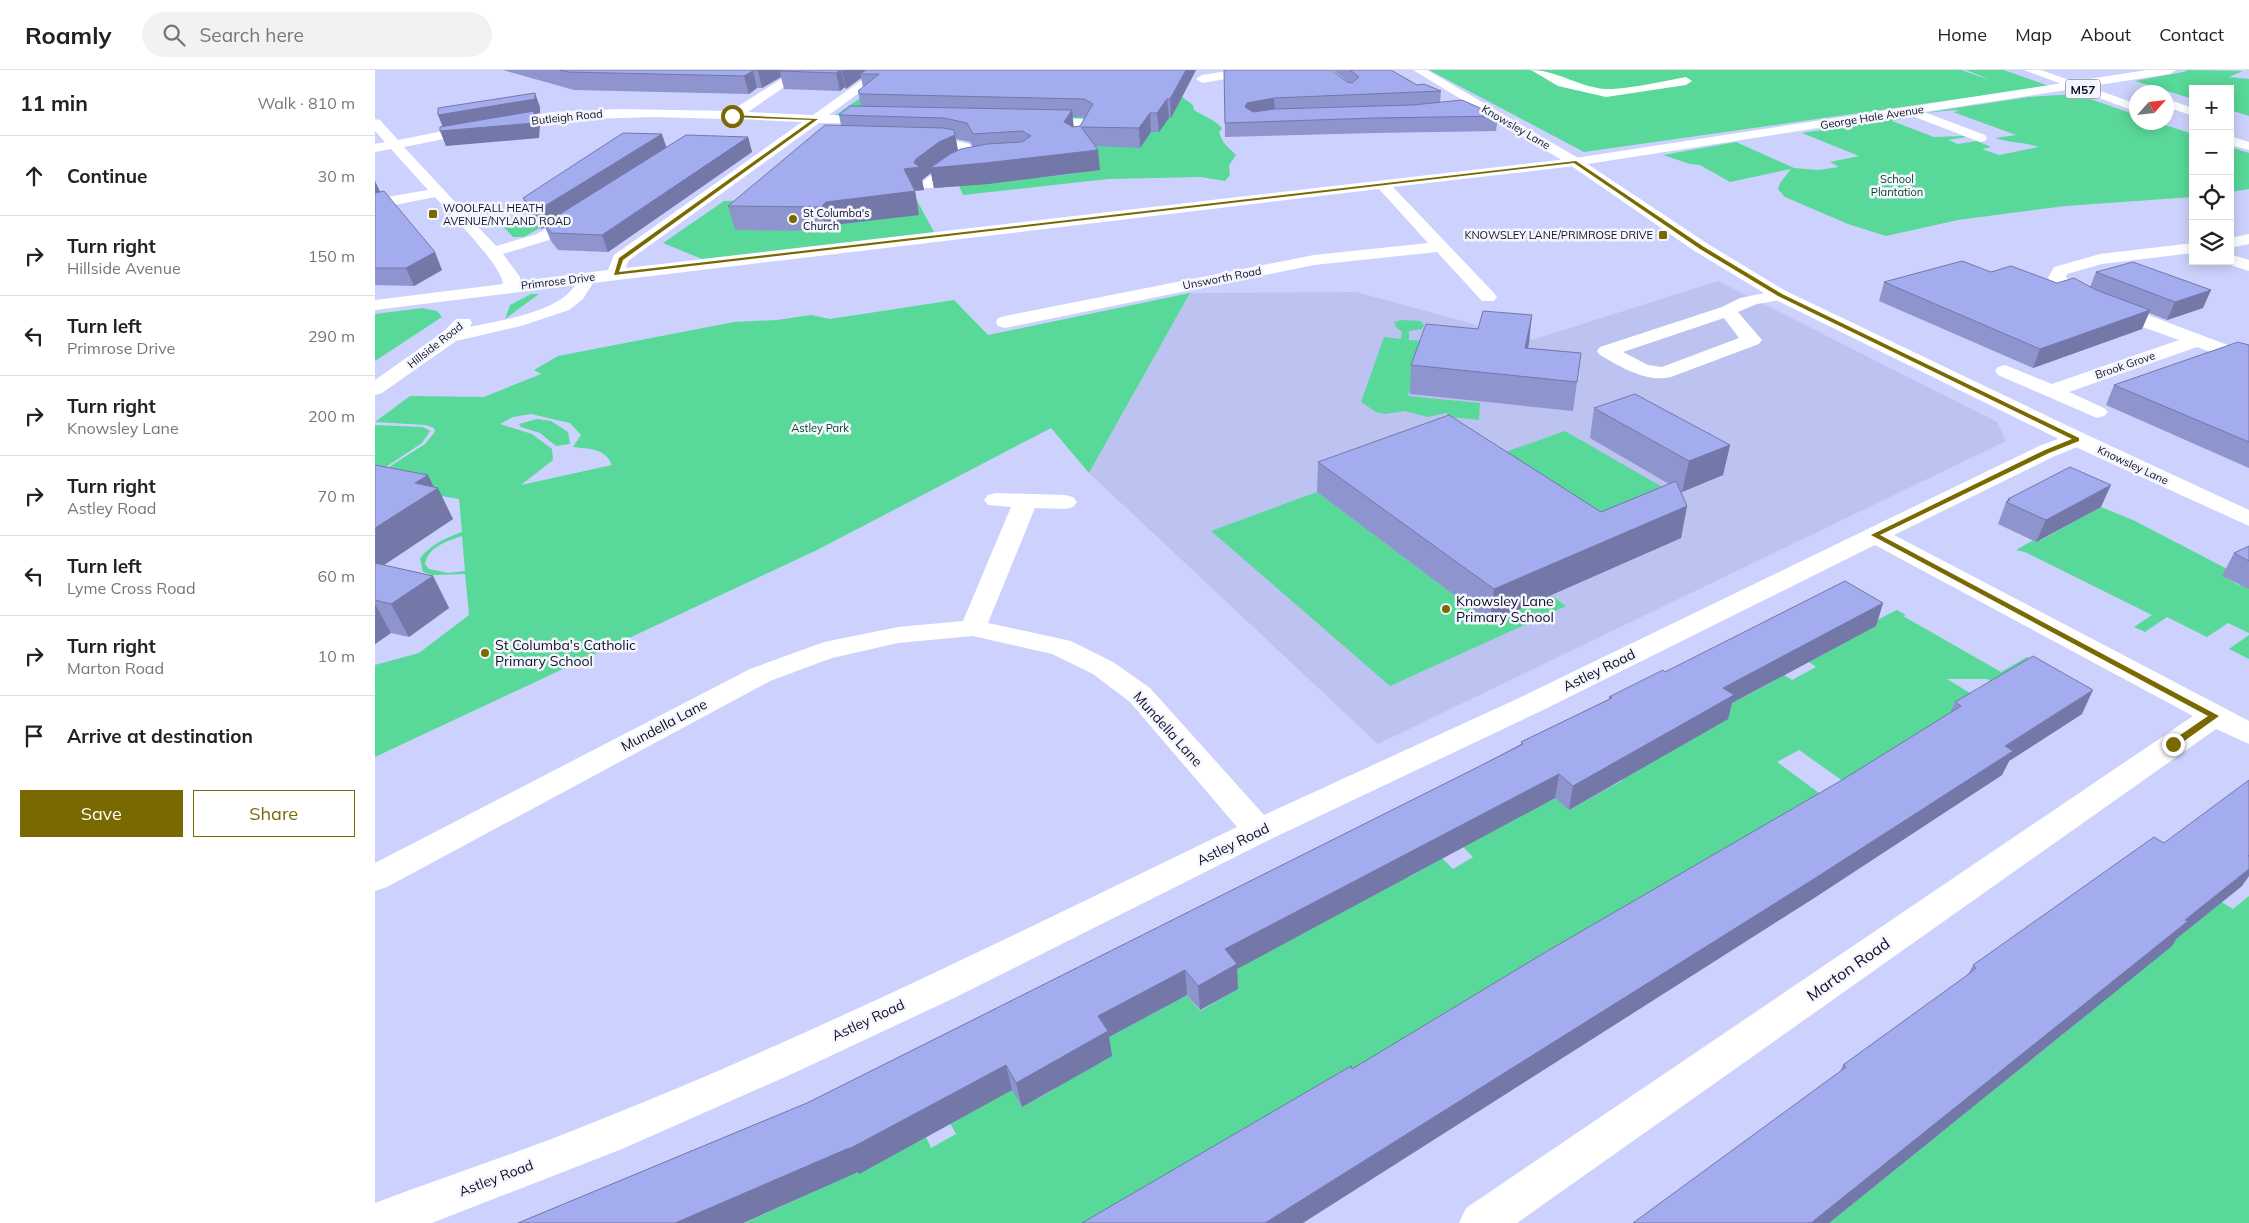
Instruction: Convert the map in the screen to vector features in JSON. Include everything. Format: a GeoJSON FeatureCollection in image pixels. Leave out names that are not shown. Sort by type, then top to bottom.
{"type":"FeatureCollection","features":[{"type":"Feature","properties":{"kind":"main road"},"geometry":{"type":"LineString","coordinates":[[716,126],[803,70]]}},
{"type":"Feature","properties":{"kind":"main road"},"geometry":{"type":"LineString","coordinates":[[616,274],[620,260],[884,70]]}},
{"type":"Feature","properties":{"kind":"main road","name":"Knowsley Lane"},"geometry":{"type":"LineString","coordinates":[[1419,70],[1575,162],[1723,261],[1780,295],[2077,439],[2249,519]]}},
{"type":"Feature","properties":{"kind":"main road"},"geometry":{"type":"LineString","coordinates":[[1537,70],[1562,83],[1606,93],[1686,81]]}},
{"type":"Feature","properties":{"kind":"main road","name":"M57"},"geometry":{"type":"LineString","coordinates":[[2030,70],[2129,105]]}},
{"type":"Feature","properties":{"kind":"main road","name":"George Hale Avenue"},"geometry":{"type":"LineString","coordinates":[[1575,162],[1910,112],[2169,70]]}},
{"type":"Feature","properties":{"kind":"main road"},"geometry":{"type":"LineString","coordinates":[[1202,79],[1235,73]]}},
{"type":"Feature","properties":{"kind":"main road","name":"M57"},"geometry":{"type":"LineString","coordinates":[[2081,73],[2127,89]]}},
{"type":"Feature","properties":{"kind":"main road"},"geometry":{"type":"LineString","coordinates":[[579,114],[586,101]]}},
{"type":"Feature","properties":{"kind":"main road"},"geometry":{"type":"LineString","coordinates":[[2174,105],[2189,111]]}},
{"type":"Feature","properties":{"kind":"main road"},"geometry":{"type":"LineString","coordinates":[[1463,109],[1482,107]]}},
{"type":"Feature","properties":{"kind":"main road"},"geometry":{"type":"LineString","coordinates":[[1910,112],[1980,138]]}},
{"type":"Feature","properties":{"kind":"main road","name":"Butleigh Road"},"geometry":{"type":"LineString","coordinates":[[375,148],[579,114],[637,113],[891,120]]}},
{"type":"Feature","properties":{"kind":"main road"},"geometry":{"type":"LineString","coordinates":[[1026,121],[1086,123],[1075,141]]}},
{"type":"Feature","properties":{"kind":"main road"},"geometry":{"type":"LineString","coordinates":[[375,123],[493,252],[511,277],[512,287]]}},
{"type":"Feature","properties":{"kind":"main road"},"geometry":{"type":"LineString","coordinates":[[956,144],[969,131]]}},
{"type":"Feature","properties":{"kind":"main road"},"geometry":{"type":"LineString","coordinates":[[787,139],[807,139]]}},
{"type":"Feature","properties":{"kind":"main road"},"geometry":{"type":"LineString","coordinates":[[2234,141],[2249,146]]}},
{"type":"Feature","properties":{"kind":"main road"},"geometry":{"type":"LineString","coordinates":[[907,142],[956,144],[965,148],[969,160]]}},
{"type":"Feature","properties":{"kind":"main road"},"geometry":{"type":"LineString","coordinates":[[927,185],[949,168],[969,160],[988,159]]}},
{"type":"Feature","properties":{"kind":"main road","name":"Primrose Drive"},"geometry":{"type":"LineString","coordinates":[[375,305],[616,274],[1575,162]]}},
{"type":"Feature","properties":{"kind":"main road"},"geometry":{"type":"LineString","coordinates":[[1381,184],[1488,297]]}},
{"type":"Feature","properties":{"kind":"main road"},"geometry":{"type":"LineString","coordinates":[[375,204],[439,192]]}},
{"type":"Feature","properties":{"kind":"main road"},"geometry":{"type":"LineString","coordinates":[[493,252],[543,237],[594,204]]}},
{"type":"Feature","properties":{"kind":"main road"},"geometry":{"type":"LineString","coordinates":[[2234,242],[2249,239]]}},
{"type":"Feature","properties":{"kind":"main road","name":"Unsworth Road"},"geometry":{"type":"LineString","coordinates":[[1005,322],[1314,260],[1441,246]]}},
{"type":"Feature","properties":{"kind":"main road"},"geometry":{"type":"LineString","coordinates":[[2189,249],[2085,262],[2060,271],[2057,278],[2067,288],[2086,298],[2249,360]]}},
{"type":"Feature","properties":{"kind":"main road"},"geometry":{"type":"LineString","coordinates":[[2234,260],[2249,266]]}},
{"type":"Feature","properties":{"kind":"main road"},"geometry":{"type":"LineString","coordinates":[[450,336],[554,311],[573,300],[587,278]]}},
{"type":"Feature","properties":{"kind":"main road","name":"Hillside Road"},"geometry":{"type":"LineString","coordinates":[[375,389],[450,336],[479,306],[483,291]]}},
{"type":"Feature","properties":{"kind":"main road"},"geometry":{"type":"LineString","coordinates":[[1729,311],[1741,330],[1752,340],[1664,373],[1650,373],[1632,366],[1607,351],[1729,311],[1753,300],[1780,295]]}},
{"type":"Feature","properties":{"kind":"main road"},"geometry":{"type":"LineString","coordinates":[[539,300],[573,300]]}},
{"type":"Feature","properties":{"kind":"main road","name":"Brook Grove"},"geometry":{"type":"LineString","coordinates":[[2052,391],[2198,340]]}},
{"type":"Feature","properties":{"kind":"main road"},"geometry":{"type":"LineString","coordinates":[[2005,371],[2097,412]]}},
{"type":"Feature","properties":{"kind":"main road","name":"Astley Road"},"geometry":{"type":"LineString","coordinates":[[378,1223],[608,1136],[780,1061],[939,988],[1259,831],[1529,705],[2047,451],[2077,439]]}},
{"type":"Feature","properties":{"kind":"main road"},"geometry":{"type":"LineString","coordinates":[[996,500],[1065,502]]}},
{"type":"Feature","properties":{"kind":"main road"},"geometry":{"type":"LineString","coordinates":[[973,628],[1026,501]]}},
{"type":"Feature","properties":{"kind":"main road"},"geometry":{"type":"LineString","coordinates":[[1875,535],[2249,734]]}},
{"type":"Feature","properties":{"kind":"main road","name":"Mundella Lane"},"geometry":{"type":"LineString","coordinates":[[375,878],[760,675],[824,652],[898,635],[973,628],[1061,648],[1103,668],[1140,695],[1259,831]]}},
{"type":"Feature","properties":{"kind":"main road","name":"Marton Road"},"geometry":{"type":"LineString","coordinates":[[1481,1223],[2214,716]]}},
{"type":"Feature","properties":{"kind":"shaded area","name":"Knowsley Lane Primary School"},"geometry":{"type":"Polygon","coordinates":[[[1718,281],[1997,422],[2006,441],[1378,744],[1089,473],[1190,293],[1356,292],[1532,340],[1718,281]]]}},
{"type":"Feature","properties":{"kind":"green space"},"geometry":{"type":"Polygon","coordinates":[[[945,70],[1039,70],[1178,94],[1193,105],[1194,110],[1222,128],[1219,133],[1224,143],[1236,155],[1229,165],[1230,175],[1225,181],[1201,177],[1108,179],[963,195],[959,186],[1076,173],[1095,154],[1092,146],[1103,119],[833,117],[896,73],[945,70]]]}},
{"type":"Feature","properties":{"kind":"green space"},"geometry":{"type":"Polygon","coordinates":[[[1429,70],[1961,70],[1993,81],[1966,70],[2004,70],[2049,86],[1584,152],[1429,70]]]}},
{"type":"Feature","properties":{"kind":"green space"},"geometry":{"type":"Polygon","coordinates":[[[2185,70],[2243,71],[2229,77],[2249,79],[2249,116],[2234,111],[2234,85],[2189,85],[2189,98],[2174,93],[2174,85],[2148,85],[2135,81],[2188,71],[2185,70]]]}},
{"type":"Feature","properties":{"kind":"green space","name":"School Plantation"},"geometry":{"type":"Polygon","coordinates":[[[2076,94],[2129,113],[2129,130],[2174,130],[2174,128],[2189,133],[2189,197],[2065,206],[1958,220],[1886,236],[1848,224],[1785,197],[1778,189],[1780,183],[1791,169],[1730,182],[1700,165],[1690,164],[1663,155],[1736,142],[1794,168],[1819,170],[1839,167],[1830,162],[1859,156],[1802,133],[1914,116],[1892,121],[1934,137],[1964,136],[1966,137],[1948,140],[1958,144],[1977,141],[1991,147],[1982,149],[1999,155],[2039,147],[1995,138],[2016,135],[1953,112],[1959,111],[1924,113],[2029,97],[2076,94]]]}},
{"type":"Feature","properties":{"kind":"green space"},"geometry":{"type":"Polygon","coordinates":[[[2234,148],[2249,153],[2249,189],[2234,191],[2234,148]]]}},
{"type":"Feature","properties":{"kind":"green space"},"geometry":{"type":"Polygon","coordinates":[[[914,195],[934,232],[702,259],[663,243],[724,201],[914,195]]]}},
{"type":"Feature","properties":{"kind":"green space"},"geometry":{"type":"Polygon","coordinates":[[[548,216],[550,222],[524,237],[513,237],[502,225],[548,216]]]}},
{"type":"Feature","properties":{"kind":"green space","name":"Astley Park"},"geometry":{"type":"Polygon","coordinates":[[[1190,293],[1089,473],[1051,428],[817,550],[375,757],[375,665],[419,653],[469,615],[465,574],[432,575],[423,572],[420,558],[439,542],[462,532],[459,499],[375,485],[375,476],[425,444],[435,432],[434,428],[426,425],[375,422],[410,396],[484,397],[541,374],[534,370],[558,356],[734,322],[777,320],[811,315],[830,319],[954,300],[988,335],[1190,293]],[[531,414],[513,417],[500,424],[532,434],[552,449],[553,460],[521,485],[612,465],[609,459],[601,452],[573,447],[581,435],[570,423],[531,414]],[[462,536],[444,543],[430,553],[425,564],[429,569],[448,573],[465,571],[462,536]]]}},
{"type":"Feature","properties":{"kind":"green space"},"geometry":{"type":"Polygon","coordinates":[[[531,294],[539,294],[505,319],[510,305],[531,294]]]}},
{"type":"Feature","properties":{"kind":"green space"},"geometry":{"type":"Polygon","coordinates":[[[422,308],[437,311],[442,317],[375,361],[375,314],[422,308]]]}},
{"type":"Feature","properties":{"kind":"green space"},"geometry":{"type":"Polygon","coordinates":[[[1402,320],[1420,321],[1424,325],[1422,329],[1409,331],[1409,340],[1477,345],[1423,351],[1408,396],[1480,403],[1479,420],[1451,417],[1446,413],[1428,417],[1405,411],[1385,414],[1376,412],[1361,402],[1384,337],[1401,339],[1402,332],[1396,327],[1394,322],[1402,320]]]}},
{"type":"Feature","properties":{"kind":"green space"},"geometry":{"type":"Polygon","coordinates":[[[537,419],[551,421],[568,432],[570,444],[556,446],[540,433],[521,427],[519,424],[537,419]]]}},
{"type":"Feature","properties":{"kind":"green space"},"geometry":{"type":"Polygon","coordinates":[[[375,425],[423,427],[430,431],[422,443],[375,474],[375,425]]]}},
{"type":"Feature","properties":{"kind":"green space"},"geometry":{"type":"Polygon","coordinates":[[[1565,431],[1683,499],[1595,536],[1480,461],[1565,431]]]}},
{"type":"Feature","properties":{"kind":"green space"},"geometry":{"type":"Polygon","coordinates":[[[1317,492],[1490,622],[1551,595],[1566,606],[1390,686],[1211,531],[1317,492]]]}},
{"type":"Feature","properties":{"kind":"green space"},"geometry":{"type":"Polygon","coordinates":[[[2101,507],[2135,521],[2231,571],[2223,576],[2239,585],[2249,579],[2249,633],[2228,623],[2207,637],[2167,617],[2145,632],[2134,627],[2152,615],[2025,552],[2016,550],[2037,538],[2041,540],[2101,507]]]}},
{"type":"Feature","properties":{"kind":"green space"},"geometry":{"type":"Polygon","coordinates":[[[1897,610],[1906,615],[1903,616],[2001,672],[2027,657],[2063,677],[2005,690],[1987,679],[1947,679],[2001,712],[1871,801],[1799,750],[1777,762],[1834,804],[1130,1223],[744,1223],[824,1187],[812,1136],[837,1123],[859,1173],[926,1137],[931,1148],[956,1134],[950,1123],[1012,1089],[1022,1107],[1055,1089],[1046,1071],[1187,995],[1200,1011],[1238,989],[1198,938],[1247,963],[1395,884],[1378,844],[1409,877],[1442,858],[1453,869],[1473,857],[1463,847],[1522,769],[1569,810],[1623,780],[1610,769],[1618,765],[1630,775],[1651,763],[1717,711],[1772,682],[1753,655],[1792,680],[1816,667],[1809,662],[1875,626],[1871,623],[1897,610]]]}},
{"type":"Feature","properties":{"kind":"green space"},"geometry":{"type":"Polygon","coordinates":[[[2249,635],[2249,659],[2229,649],[2249,635]]]}},
{"type":"Feature","properties":{"kind":"green space"},"geometry":{"type":"Polygon","coordinates":[[[2162,865],[2233,909],[2249,896],[2249,1223],[1829,1223],[2078,1022],[2056,1004],[2162,865]]]}},
{"type":"Feature","properties":{"kind":"building"},"geometry":{"type":"Polygon","coordinates":[[[559,70],[759,70],[744,76],[568,72],[559,70]]]}},
{"type":"Feature","properties":{"kind":"building"},"geometry":{"type":"Polygon","coordinates":[[[841,70],[836,73],[780,71],[841,70]]]}},
{"type":"Feature","properties":{"kind":"building"},"geometry":{"type":"Polygon","coordinates":[[[866,70],[1186,70],[1170,99],[1167,99],[1157,113],[1150,113],[1139,128],[1081,127],[1098,150],[930,168],[961,149],[987,144],[1022,142],[1031,136],[1022,131],[973,134],[967,123],[944,118],[839,115],[850,106],[1072,110],[1064,122],[1073,127],[1080,126],[1093,104],[1084,99],[861,94],[858,91],[879,74],[860,74],[866,70]]]}},
{"type":"Feature","properties":{"kind":"building"},"geometry":{"type":"Polygon","coordinates":[[[1224,70],[1331,70],[1347,82],[1352,83],[1359,77],[1350,70],[1391,70],[1417,85],[1424,84],[1441,91],[1274,98],[1247,103],[1245,107],[1253,112],[1275,109],[1413,105],[1462,100],[1498,116],[1225,123],[1224,70]]]}},
{"type":"Feature","properties":{"kind":"building"},"geometry":{"type":"Polygon","coordinates":[[[535,93],[535,99],[438,115],[438,108],[535,93]]]}},
{"type":"Feature","properties":{"kind":"building"},"geometry":{"type":"Polygon","coordinates":[[[534,111],[534,123],[440,131],[440,127],[534,111]]]}},
{"type":"Feature","properties":{"kind":"building"},"geometry":{"type":"Polygon","coordinates":[[[825,125],[943,128],[954,130],[955,135],[939,142],[916,159],[914,163],[920,167],[904,169],[915,191],[826,202],[821,207],[728,206],[825,125]]]}},
{"type":"Feature","properties":{"kind":"building"},"geometry":{"type":"Polygon","coordinates":[[[623,133],[662,134],[535,212],[523,198],[623,133]]]}},
{"type":"Feature","properties":{"kind":"building"},"geometry":{"type":"Polygon","coordinates":[[[686,135],[748,137],[602,235],[552,233],[544,224],[686,135]]]}},
{"type":"Feature","properties":{"kind":"building"},"geometry":{"type":"Polygon","coordinates":[[[384,191],[435,252],[406,268],[375,268],[375,193],[384,191]]]}},
{"type":"Feature","properties":{"kind":"building"},"geometry":{"type":"Polygon","coordinates":[[[1962,261],[1991,272],[2011,266],[2057,283],[2074,278],[2096,290],[2150,310],[2040,349],[1884,282],[1962,261]]]}},
{"type":"Feature","properties":{"kind":"building"},"geometry":{"type":"Polygon","coordinates":[[[2133,262],[2211,290],[2175,302],[2096,272],[2133,262]]]}},
{"type":"Feature","properties":{"kind":"building"},"geometry":{"type":"Polygon","coordinates":[[[1483,311],[1532,315],[1525,348],[1581,353],[1577,382],[1411,365],[1426,324],[1478,329],[1483,311]]]}},
{"type":"Feature","properties":{"kind":"building"},"geometry":{"type":"Polygon","coordinates":[[[2238,342],[2249,345],[2249,442],[2114,385],[2238,342]]]}},
{"type":"Feature","properties":{"kind":"building"},"geometry":{"type":"Polygon","coordinates":[[[1635,394],[1730,445],[1689,461],[1594,408],[1635,394]]]}},
{"type":"Feature","properties":{"kind":"building"},"geometry":{"type":"Polygon","coordinates":[[[1449,415],[1601,512],[1676,481],[1687,506],[1494,589],[1318,462],[1449,415]]]}},
{"type":"Feature","properties":{"kind":"building"},"geometry":{"type":"Polygon","coordinates":[[[375,465],[428,475],[415,483],[438,488],[375,528],[375,465]]]}},
{"type":"Feature","properties":{"kind":"building"},"geometry":{"type":"Polygon","coordinates":[[[2070,467],[2111,485],[2046,520],[2006,502],[2010,500],[2008,499],[2070,467]]]}},
{"type":"Feature","properties":{"kind":"building"},"geometry":{"type":"Polygon","coordinates":[[[2249,546],[2249,561],[2234,553],[2249,546]]]}},
{"type":"Feature","properties":{"kind":"building"},"geometry":{"type":"Polygon","coordinates":[[[375,563],[433,576],[391,604],[375,600],[375,563]]]}},
{"type":"Feature","properties":{"kind":"building"},"geometry":{"type":"Polygon","coordinates":[[[1845,581],[1883,603],[1723,688],[1734,695],[1573,786],[1559,774],[1225,949],[1237,964],[1198,986],[1185,970],[1098,1016],[1108,1031],[1016,1083],[1006,1065],[849,1149],[675,1223],[518,1223],[807,1103],[1478,767],[1523,744],[1521,742],[1612,698],[1609,697],[1663,670],[1665,672],[1845,581]]]}},
{"type":"Feature","properties":{"kind":"building"},"geometry":{"type":"Polygon","coordinates":[[[2033,656],[2093,690],[2005,746],[2013,751],[1817,877],[1265,1223],[1082,1223],[1351,1066],[1352,1069],[1544,953],[1842,780],[1961,706],[1955,702],[2033,656]]]}},
{"type":"Feature","properties":{"kind":"building"},"geometry":{"type":"Polygon","coordinates":[[[2249,780],[2249,869],[2185,920],[2188,921],[1811,1223],[1633,1223],[1846,1067],[1843,1065],[1966,976],[1976,968],[1973,965],[2154,837],[2164,843],[2249,780]]]}},
{"type":"Feature","properties":{"kind":"place","name":"WOOLFALL HEATH AVENUE/NYLAND ROAD"},"geometry":{"type":"Point","coordinates":[433,214]}},
{"type":"Feature","properties":{"kind":"place","name":"St Columba's Church"},"geometry":{"type":"Point","coordinates":[793,219]}},
{"type":"Feature","properties":{"kind":"place","name":"KNOWSLEY LANE/PRIMROSE DRIVE"},"geometry":{"type":"Point","coordinates":[1663,235]}},
{"type":"Feature","properties":{"kind":"place","name":"Knowsley Lane Primary School"},"geometry":{"type":"Point","coordinates":[1446,609]}},
{"type":"Feature","properties":{"kind":"place","name":"St Columba's Catholic Primary School"},"geometry":{"type":"Point","coordinates":[485,653]}},
{"type":"Feature","properties":{"kind":"route"},"geometry":{"type":"LineString","coordinates":[[732,116],[816,119],[706,196],[620,260],[616,274],[1575,162],[1702,248],[1780,295],[2077,439],[2047,451],[1875,535],[2214,716],[2173,744]]}}]}
